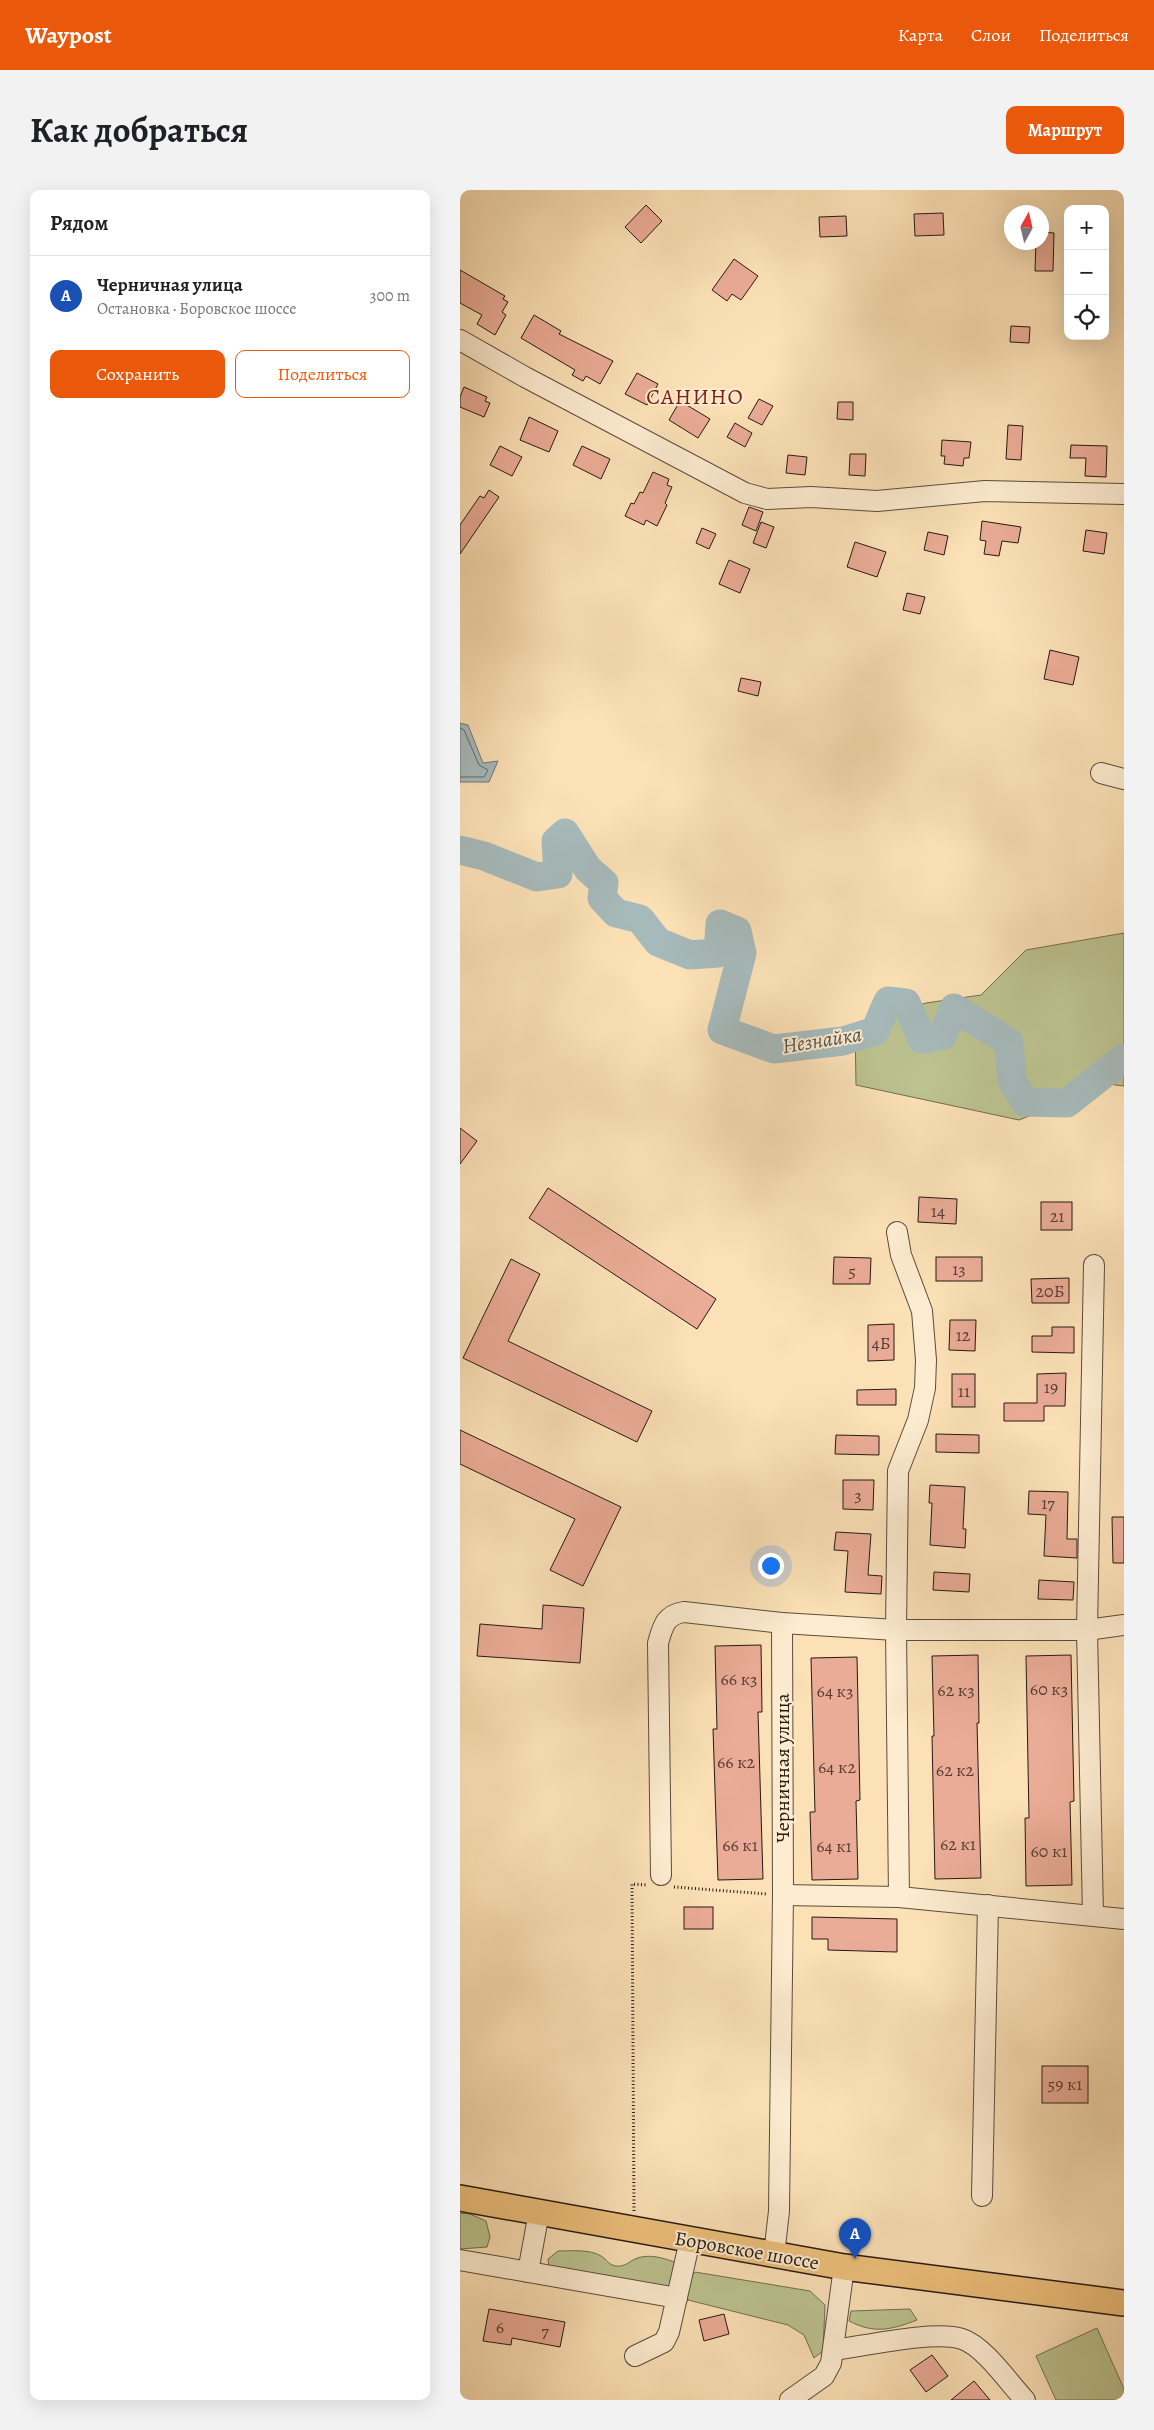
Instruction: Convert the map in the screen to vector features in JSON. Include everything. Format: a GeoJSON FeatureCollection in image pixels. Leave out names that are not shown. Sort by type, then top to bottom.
{"type":"FeatureCollection","features":[{"type":"Feature","properties":{"kind":"main road","name":"Боровское шоссе"},"geometry":{"type":"LineString","coordinates":[[460,2198],[844,2267],[1124,2303]]}},
{"type":"Feature","properties":{"kind":"street"},"geometry":{"type":"LineString","coordinates":[[460,340],[524,377],[745,493],[767,499],[811,496],[877,501],[985,491],[1124,494]]}},
{"type":"Feature","properties":{"kind":"street"},"geometry":{"type":"LineString","coordinates":[[1101,773],[1124,779]]}},
{"type":"Feature","properties":{"kind":"street"},"geometry":{"type":"LineString","coordinates":[[897,1232],[901,1255],[922,1311],[926,1360],[925,1388],[918,1420],[898,1471],[896,1630],[899,1897]]}},
{"type":"Feature","properties":{"kind":"street"},"geometry":{"type":"LineString","coordinates":[[1093,1916],[1087,1630],[1094,1265]]}},
{"type":"Feature","properties":{"kind":"street"},"geometry":{"type":"LineString","coordinates":[[660,1883],[658,1643],[665,1620],[674,1614],[684,1612],[782,1623],[896,1630],[1087,1630],[1124,1624]]}},
{"type":"Feature","properties":{"kind":"street","name":"Черничная улица"},"geometry":{"type":"LineString","coordinates":[[774,2255],[779,2211],[783,1895],[782,1623]]}},
{"type":"Feature","properties":{"kind":"street"},"geometry":{"type":"LineString","coordinates":[[783,1895],[899,1897],[1124,1919]]}},
{"type":"Feature","properties":{"kind":"street"},"geometry":{"type":"LineString","coordinates":[[982,2196],[988,1905]]}},
{"type":"Feature","properties":{"kind":"street"},"geometry":{"type":"LineString","coordinates":[[528,2272],[539,2212]]}},
{"type":"Feature","properties":{"kind":"street"},"geometry":{"type":"LineString","coordinates":[[635,2356],[664,2342],[677,2298],[690,2240]]}},
{"type":"Feature","properties":{"kind":"street"},"geometry":{"type":"LineString","coordinates":[[460,2260],[677,2298]]}},
{"type":"Feature","properties":{"kind":"street"},"geometry":{"type":"LineString","coordinates":[[790,2400],[824,2376],[831,2363],[844,2267]]}},
{"type":"Feature","properties":{"kind":"street"},"geometry":{"type":"LineString","coordinates":[[834,2350],[936,2336],[962,2339],[984,2354],[1024,2400]]}},
{"type":"Feature","properties":{"kind":"path"},"geometry":{"type":"LineString","coordinates":[[635,2230],[632,1884],[660,1883],[783,1895]]}},
{"type":"Feature","properties":{"kind":"green space"},"geometry":{"type":"Polygon","coordinates":[[[1124,933],[1124,1086],[1108,1084],[1019,1120],[856,1085],[855,1024],[926,1003],[981,995],[1026,950],[1124,933]]]}},
{"type":"Feature","properties":{"kind":"green space"},"geometry":{"type":"Polygon","coordinates":[[[460,2213],[470,2214],[486,2221],[490,2237],[487,2247],[460,2249],[460,2213]]]}},
{"type":"Feature","properties":{"kind":"green space"},"geometry":{"type":"Polygon","coordinates":[[[558,2251],[591,2252],[617,2266],[645,2256],[661,2258],[677,2263],[674,2281],[668,2288],[549,2268],[548,2259],[558,2251]]]}},
{"type":"Feature","properties":{"kind":"green space"},"geometry":{"type":"Polygon","coordinates":[[[695,2272],[810,2291],[825,2305],[823,2351],[814,2358],[804,2335],[788,2325],[688,2300],[688,2285],[695,2272]]]}},
{"type":"Feature","properties":{"kind":"green space"},"geometry":{"type":"Polygon","coordinates":[[[910,2309],[917,2320],[891,2328],[867,2328],[849,2321],[851,2311],[910,2309]]]}},
{"type":"Feature","properties":{"kind":"green space"},"geometry":{"type":"Polygon","coordinates":[[[1097,2328],[1124,2389],[1124,2400],[1056,2400],[1036,2356],[1097,2328]]]}},
{"type":"Feature","properties":{"kind":"water"},"geometry":{"type":"Polygon","coordinates":[[[460,723],[468,725],[483,763],[498,761],[489,782],[460,782],[460,723]]]}},
{"type":"Feature","properties":{"kind":"building"},"geometry":{"type":"Polygon","coordinates":[[[646,205],[662,221],[641,243],[625,227],[646,205]]]}},
{"type":"Feature","properties":{"kind":"building"},"geometry":{"type":"Polygon","coordinates":[[[943,213],[944,235],[915,236],[914,214],[943,213]]]}},
{"type":"Feature","properties":{"kind":"building"},"geometry":{"type":"Polygon","coordinates":[[[846,216],[847,236],[820,237],[819,217],[846,216]]]}},
{"type":"Feature","properties":{"kind":"building"},"geometry":{"type":"Polygon","coordinates":[[[1049,233],[1054,233],[1053,271],[1035,271],[1036,250],[1049,250],[1049,233]]]}},
{"type":"Feature","properties":{"kind":"building"},"geometry":{"type":"Polygon","coordinates":[[[734,259],[758,276],[741,300],[732,294],[727,301],[712,290],[734,259]]]}},
{"type":"Feature","properties":{"kind":"building"},"geometry":{"type":"Polygon","coordinates":[[[460,270],[505,296],[503,299],[508,302],[502,312],[506,315],[495,335],[477,324],[482,315],[460,303],[460,270]]]}},
{"type":"Feature","properties":{"kind":"building"},"geometry":{"type":"Polygon","coordinates":[[[534,315],[561,331],[559,334],[613,361],[600,384],[586,376],[583,381],[572,375],[575,370],[521,338],[534,315]]]}},
{"type":"Feature","properties":{"kind":"building"},"geometry":{"type":"Polygon","coordinates":[[[1011,326],[1030,327],[1029,343],[1010,342],[1011,326]]]}},
{"type":"Feature","properties":{"kind":"building"},"geometry":{"type":"Polygon","coordinates":[[[637,373],[658,384],[647,405],[625,394],[637,373]]]}},
{"type":"Feature","properties":{"kind":"building"},"geometry":{"type":"Polygon","coordinates":[[[464,387],[487,397],[485,401],[490,403],[484,417],[460,407],[460,397],[464,387]]]}},
{"type":"Feature","properties":{"kind":"building"},"geometry":{"type":"Polygon","coordinates":[[[759,399],[773,406],[762,425],[748,418],[759,399]]]}},
{"type":"Feature","properties":{"kind":"building"},"geometry":{"type":"Polygon","coordinates":[[[680,401],[710,419],[698,438],[669,420],[680,401]]]}},
{"type":"Feature","properties":{"kind":"building"},"geometry":{"type":"Polygon","coordinates":[[[838,402],[853,402],[853,420],[837,419],[838,402]]]}},
{"type":"Feature","properties":{"kind":"building"},"geometry":{"type":"Polygon","coordinates":[[[529,417],[558,431],[549,452],[520,440],[529,417]]]}},
{"type":"Feature","properties":{"kind":"building"},"geometry":{"type":"Polygon","coordinates":[[[735,423],[752,433],[745,447],[727,437],[735,423]]]}},
{"type":"Feature","properties":{"kind":"building"},"geometry":{"type":"Polygon","coordinates":[[[1008,425],[1023,426],[1021,460],[1006,459],[1008,425]]]}},
{"type":"Feature","properties":{"kind":"building"},"geometry":{"type":"Polygon","coordinates":[[[942,440],[971,442],[969,458],[964,458],[963,466],[944,464],[945,456],[941,456],[942,440]]]}},
{"type":"Feature","properties":{"kind":"building"},"geometry":{"type":"Polygon","coordinates":[[[1071,445],[1107,446],[1106,477],[1085,476],[1086,458],[1070,458],[1071,445]]]}},
{"type":"Feature","properties":{"kind":"building"},"geometry":{"type":"Polygon","coordinates":[[[500,446],[522,457],[512,476],[490,465],[500,446]]]}},
{"type":"Feature","properties":{"kind":"building"},"geometry":{"type":"Polygon","coordinates":[[[582,446],[610,459],[601,479],[573,465],[582,446]]]}},
{"type":"Feature","properties":{"kind":"building"},"geometry":{"type":"Polygon","coordinates":[[[850,454],[866,454],[865,476],[849,475],[850,454]]]}},
{"type":"Feature","properties":{"kind":"building"},"geometry":{"type":"Polygon","coordinates":[[[788,455],[807,457],[805,475],[786,473],[788,455]]]}},
{"type":"Feature","properties":{"kind":"building"},"geometry":{"type":"Polygon","coordinates":[[[653,472],[669,479],[667,485],[672,487],[665,503],[667,505],[657,526],[646,520],[644,525],[625,516],[631,503],[634,504],[640,492],[643,493],[653,472]]]}},
{"type":"Feature","properties":{"kind":"building"},"geometry":{"type":"Polygon","coordinates":[[[489,490],[499,497],[460,554],[460,525],[480,496],[484,498],[489,490]]]}},
{"type":"Feature","properties":{"kind":"building"},"geometry":{"type":"Polygon","coordinates":[[[749,507],[763,512],[756,531],[742,525],[749,507]]]}},
{"type":"Feature","properties":{"kind":"building"},"geometry":{"type":"Polygon","coordinates":[[[982,521],[1021,527],[1018,543],[1002,541],[999,556],[984,554],[986,541],[980,540],[982,521]]]}},
{"type":"Feature","properties":{"kind":"building"},"geometry":{"type":"Polygon","coordinates":[[[761,522],[774,527],[766,548],[753,543],[761,522]]]}},
{"type":"Feature","properties":{"kind":"building"},"geometry":{"type":"Polygon","coordinates":[[[702,528],[716,534],[709,549],[696,543],[702,528]]]}},
{"type":"Feature","properties":{"kind":"building"},"geometry":{"type":"Polygon","coordinates":[[[1086,530],[1107,533],[1104,554],[1083,551],[1086,530]]]}},
{"type":"Feature","properties":{"kind":"building"},"geometry":{"type":"Polygon","coordinates":[[[928,532],[948,536],[944,555],[924,550],[928,532]]]}},
{"type":"Feature","properties":{"kind":"building"},"geometry":{"type":"Polygon","coordinates":[[[855,542],[886,552],[877,577],[847,567],[855,542]]]}},
{"type":"Feature","properties":{"kind":"building"},"geometry":{"type":"Polygon","coordinates":[[[729,560],[750,569],[740,593],[719,584],[729,560]]]}},
{"type":"Feature","properties":{"kind":"building"},"geometry":{"type":"Polygon","coordinates":[[[907,593],[925,597],[920,614],[903,610],[907,593]]]}},
{"type":"Feature","properties":{"kind":"building"},"geometry":{"type":"Polygon","coordinates":[[[1050,650],[1079,657],[1073,685],[1044,679],[1050,650]]]}},
{"type":"Feature","properties":{"kind":"building"},"geometry":{"type":"Polygon","coordinates":[[[741,678],[761,682],[758,696],[738,691],[741,678]]]}},
{"type":"Feature","properties":{"kind":"building"},"geometry":{"type":"Polygon","coordinates":[[[460,1128],[477,1141],[460,1164],[460,1128]]]}},
{"type":"Feature","properties":{"kind":"building"},"geometry":{"type":"Polygon","coordinates":[[[548,1188],[716,1299],[697,1329],[529,1218],[548,1188]]]}},
{"type":"Feature","properties":{"kind":"building"},"geometry":{"type":"Polygon","coordinates":[[[919,1197],[957,1199],[956,1224],[918,1222],[919,1197]]]}},
{"type":"Feature","properties":{"kind":"building"},"geometry":{"type":"Polygon","coordinates":[[[1041,1202],[1072,1202],[1072,1230],[1041,1230],[1041,1202]]]}},
{"type":"Feature","properties":{"kind":"building"},"geometry":{"type":"Polygon","coordinates":[[[834,1257],[871,1258],[870,1284],[833,1284],[834,1257]]]}},
{"type":"Feature","properties":{"kind":"building"},"geometry":{"type":"Polygon","coordinates":[[[936,1257],[982,1257],[982,1281],[936,1281],[936,1257]]]}},
{"type":"Feature","properties":{"kind":"building"},"geometry":{"type":"Polygon","coordinates":[[[511,1259],[540,1274],[508,1341],[652,1411],[637,1442],[463,1358],[511,1259]]]}},
{"type":"Feature","properties":{"kind":"building"},"geometry":{"type":"Polygon","coordinates":[[[1069,1278],[1069,1303],[1032,1303],[1031,1279],[1069,1278]]]}},
{"type":"Feature","properties":{"kind":"building"},"geometry":{"type":"Polygon","coordinates":[[[950,1320],[976,1320],[975,1351],[949,1350],[950,1320]]]}},
{"type":"Feature","properties":{"kind":"building"},"geometry":{"type":"Polygon","coordinates":[[[894,1324],[894,1360],[868,1361],[868,1325],[894,1324]]]}},
{"type":"Feature","properties":{"kind":"building"},"geometry":{"type":"Polygon","coordinates":[[[1052,1327],[1074,1327],[1074,1353],[1032,1352],[1032,1336],[1052,1336],[1052,1327]]]}},
{"type":"Feature","properties":{"kind":"building"},"geometry":{"type":"Polygon","coordinates":[[[1066,1373],[1065,1406],[1044,1406],[1044,1421],[1004,1421],[1004,1403],[1037,1403],[1037,1374],[1066,1373]]]}},
{"type":"Feature","properties":{"kind":"building"},"geometry":{"type":"Polygon","coordinates":[[[952,1374],[975,1374],[975,1407],[952,1407],[952,1374]]]}},
{"type":"Feature","properties":{"kind":"building"},"geometry":{"type":"Polygon","coordinates":[[[896,1389],[896,1405],[857,1405],[857,1390],[896,1389]]]}},
{"type":"Feature","properties":{"kind":"building"},"geometry":{"type":"Polygon","coordinates":[[[460,1430],[621,1507],[583,1586],[550,1570],[575,1519],[460,1464],[460,1430]]]}},
{"type":"Feature","properties":{"kind":"building"},"geometry":{"type":"Polygon","coordinates":[[[936,1434],[979,1435],[979,1453],[936,1452],[936,1434]]]}},
{"type":"Feature","properties":{"kind":"building"},"geometry":{"type":"Polygon","coordinates":[[[836,1435],[879,1436],[879,1455],[835,1454],[836,1435]]]}},
{"type":"Feature","properties":{"kind":"building"},"geometry":{"type":"Polygon","coordinates":[[[843,1480],[874,1480],[873,1510],[843,1509],[843,1480]]]}},
{"type":"Feature","properties":{"kind":"building"},"geometry":{"type":"Polygon","coordinates":[[[930,1485],[965,1487],[963,1529],[966,1529],[965,1548],[930,1545],[932,1503],[929,1503],[930,1485]]]}},
{"type":"Feature","properties":{"kind":"building"},"geometry":{"type":"Polygon","coordinates":[[[1029,1491],[1068,1492],[1067,1539],[1077,1539],[1077,1558],[1044,1556],[1046,1515],[1028,1514],[1029,1491]]]}},
{"type":"Feature","properties":{"kind":"building"},"geometry":{"type":"Polygon","coordinates":[[[1112,1517],[1124,1517],[1124,1563],[1113,1563],[1112,1517]]]}},
{"type":"Feature","properties":{"kind":"building"},"geometry":{"type":"Polygon","coordinates":[[[836,1532],[871,1534],[868,1575],[882,1576],[881,1594],[845,1592],[848,1551],[834,1550],[836,1532]]]}},
{"type":"Feature","properties":{"kind":"building"},"geometry":{"type":"Polygon","coordinates":[[[934,1572],[970,1574],[969,1592],[933,1590],[934,1572]]]}},
{"type":"Feature","properties":{"kind":"building"},"geometry":{"type":"Polygon","coordinates":[[[1039,1580],[1074,1582],[1073,1600],[1038,1599],[1039,1580]]]}},
{"type":"Feature","properties":{"kind":"building"},"geometry":{"type":"Polygon","coordinates":[[[543,1605],[584,1608],[580,1663],[477,1656],[480,1624],[542,1629],[543,1605]]]}},
{"type":"Feature","properties":{"kind":"building"},"geometry":{"type":"Polygon","coordinates":[[[761,1645],[762,1712],[758,1712],[763,1879],[718,1880],[713,1729],[717,1729],[715,1646],[761,1645]]]}},
{"type":"Feature","properties":{"kind":"building"},"geometry":{"type":"Polygon","coordinates":[[[978,1655],[979,1723],[977,1723],[981,1878],[935,1879],[932,1656],[978,1655]]]}},
{"type":"Feature","properties":{"kind":"building"},"geometry":{"type":"Polygon","coordinates":[[[1071,1655],[1074,1801],[1070,1802],[1072,1885],[1026,1886],[1025,1818],[1029,1818],[1026,1656],[1071,1655]]]}},
{"type":"Feature","properties":{"kind":"building"},"geometry":{"type":"Polygon","coordinates":[[[857,1657],[860,1800],[856,1801],[858,1879],[812,1880],[810,1812],[815,1812],[811,1658],[857,1657]]]}},
{"type":"Feature","properties":{"kind":"building"},"geometry":{"type":"Polygon","coordinates":[[[684,1907],[713,1907],[713,1929],[684,1929],[684,1907]]]}},
{"type":"Feature","properties":{"kind":"building"},"geometry":{"type":"Polygon","coordinates":[[[812,1917],[897,1919],[897,1952],[828,1950],[828,1939],[812,1939],[812,1917]]]}},
{"type":"Feature","properties":{"kind":"building"},"geometry":{"type":"Polygon","coordinates":[[[1042,2066],[1088,2066],[1088,2103],[1042,2103],[1042,2066]]]}},
{"type":"Feature","properties":{"kind":"building"},"geometry":{"type":"Polygon","coordinates":[[[489,2309],[565,2322],[560,2347],[512,2338],[511,2345],[483,2341],[489,2309]]]}},
{"type":"Feature","properties":{"kind":"building"},"geometry":{"type":"Polygon","coordinates":[[[724,2314],[729,2334],[704,2341],[699,2320],[724,2314]]]}},
{"type":"Feature","properties":{"kind":"building"},"geometry":{"type":"Polygon","coordinates":[[[932,2355],[948,2376],[926,2392],[910,2370],[932,2355]]]}},
{"type":"Feature","properties":{"kind":"building"},"geometry":{"type":"Polygon","coordinates":[[[974,2381],[990,2400],[951,2400],[974,2381]]]}},
{"type":"Feature","properties":{"kind":"waterway","name":"Незнайка"},"geometry":{"type":"LineString","coordinates":[[460,850],[484,856],[537,877],[558,874],[556,841],[565,833],[588,869],[604,883],[602,898],[616,913],[640,919],[658,942],[690,955],[718,953],[720,924],[737,931],[742,953],[722,1030],[774,1049],[843,1041],[875,1031],[888,1001],[906,1003],[922,1039],[942,1036],[954,1008],[1009,1042],[1012,1080],[1025,1102],[1067,1103],[1124,1058]]}},
{"type":"Feature","properties":{"kind":"place","name":"Черничная улица"},"geometry":{"type":"Point","coordinates":[855,2259]}},
{"type":"Feature","properties":{"kind":"district","name":"САНИНО"},"geometry":{"type":"Point","coordinates":[695,396]}}]}
